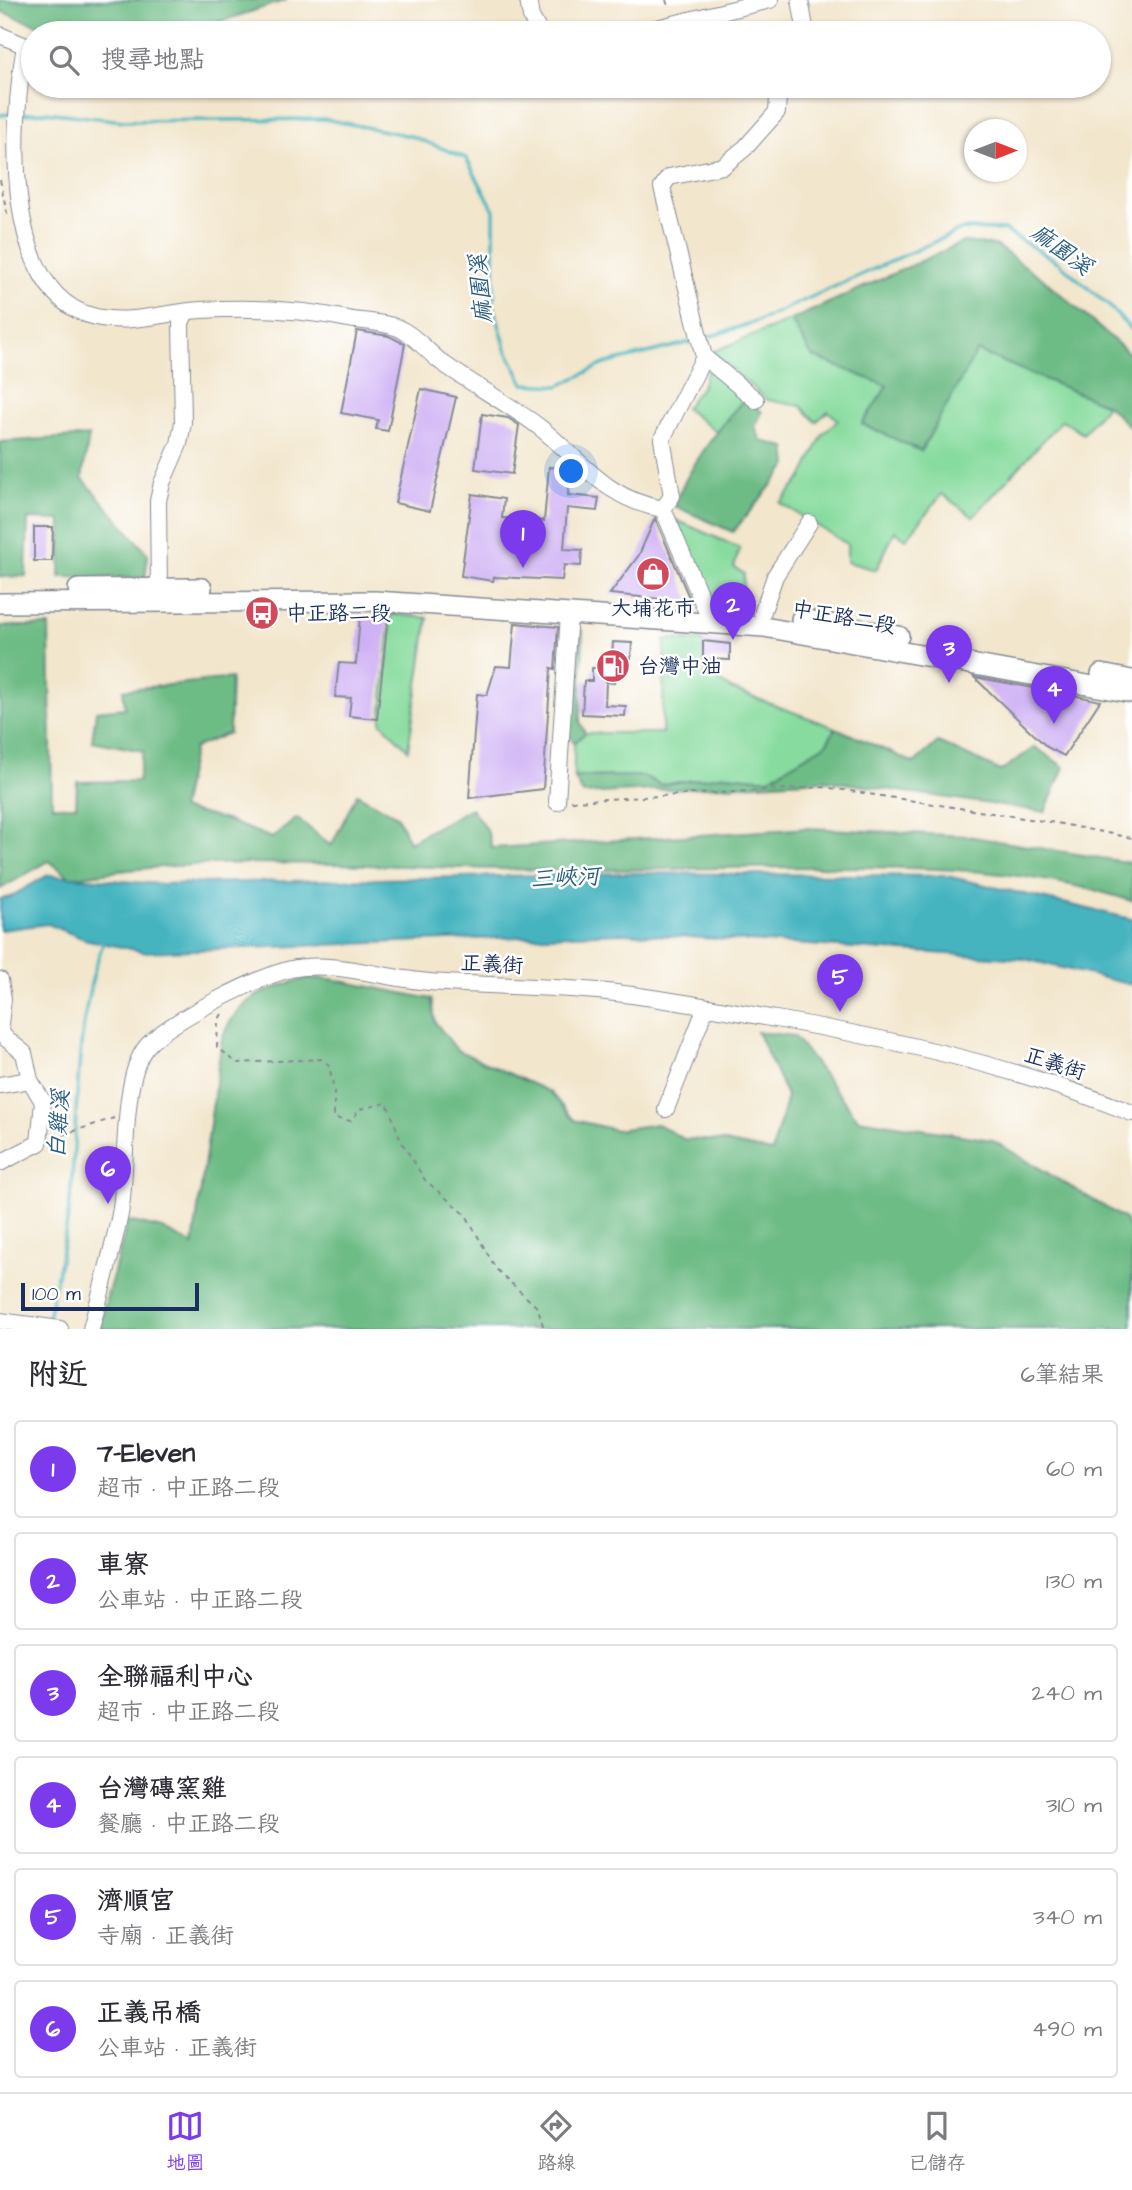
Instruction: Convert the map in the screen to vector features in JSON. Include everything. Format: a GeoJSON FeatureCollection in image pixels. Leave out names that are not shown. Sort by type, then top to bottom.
{"type":"FeatureCollection","features":[{"type":"Feature","properties":{"kind":"main road","name":"中正路二段"},"geometry":{"type":"LineString","coordinates":[[0,590],[377,588],[762,614],[832,624],[1126,692]]}},
{"type":"Feature","properties":{"kind":"main road","name":"中正路二段"},"geometry":{"type":"LineString","coordinates":[[0,603],[320,600],[569,613],[764,627],[1126,692]]}},
{"type":"Feature","properties":{"kind":"street"},"geometry":{"type":"LineString","coordinates":[[528,0],[533,21]]}},
{"type":"Feature","properties":{"kind":"street"},"geometry":{"type":"LineString","coordinates":[[685,21],[770,0]]}},
{"type":"Feature","properties":{"kind":"street"},"geometry":{"type":"LineString","coordinates":[[800,0],[804,21]]}},
{"type":"Feature","properties":{"kind":"street"},"geometry":{"type":"LineString","coordinates":[[0,35],[21,44]]}},
{"type":"Feature","properties":{"kind":"street"},"geometry":{"type":"LineString","coordinates":[[21,77],[17,92],[16,150],[22,231],[44,280],[62,304],[96,317],[137,319],[198,310],[303,310],[403,330],[439,360],[538,427],[599,483],[651,507],[663,509]]}},
{"type":"Feature","properties":{"kind":"street"},"geometry":{"type":"LineString","coordinates":[[663,509],[673,496],[662,439],[702,350],[662,187],[668,177],[723,166],[745,148],[778,112],[778,98]]}},
{"type":"Feature","properties":{"kind":"street"},"geometry":{"type":"LineString","coordinates":[[159,588],[158,501],[162,482],[179,444],[183,422],[181,323],[185,314]]}},
{"type":"Feature","properties":{"kind":"street"},"geometry":{"type":"LineString","coordinates":[[702,350],[756,400]]}},
{"type":"Feature","properties":{"kind":"street"},"geometry":{"type":"LineString","coordinates":[[663,509],[706,610]]}},
{"type":"Feature","properties":{"kind":"street"},"geometry":{"type":"LineString","coordinates":[[762,614],[775,576],[809,523]]}},
{"type":"Feature","properties":{"kind":"street"},"geometry":{"type":"LineString","coordinates":[[557,802],[569,613]]}},
{"type":"Feature","properties":{"kind":"street","name":"正義街"},"geometry":{"type":"LineString","coordinates":[[91,1329],[121,1210],[136,1064],[144,1049],[167,1029],[232,994],[283,972],[310,967],[425,981],[606,992],[706,1007],[950,1054],[1055,1083],[1132,1113]]}},
{"type":"Feature","properties":{"kind":"street"},"geometry":{"type":"LineString","coordinates":[[0,980],[3,999],[0,1024],[3,1035],[24,1053],[30,1080],[44,1109],[39,1143],[0,1163]]}},
{"type":"Feature","properties":{"kind":"street"},"geometry":{"type":"LineString","coordinates":[[666,1109],[706,1007]]}},
{"type":"Feature","properties":{"kind":"street"},"geometry":{"type":"LineString","coordinates":[[0,1085],[30,1080]]}},
{"type":"Feature","properties":{"kind":"street"},"geometry":{"type":"LineString","coordinates":[[0,1321],[60,1329]]}},
{"type":"Feature","properties":{"kind":"path"},"geometry":{"type":"LineString","coordinates":[[557,802],[824,787],[1056,823],[1132,838]]}},
{"type":"Feature","properties":{"kind":"path"},"geometry":{"type":"LineString","coordinates":[[232,994],[218,1021],[217,1047],[237,1063],[321,1059],[329,1065],[334,1090],[334,1118],[351,1121],[360,1109],[387,1103],[401,1141],[425,1180],[466,1215],[496,1269],[538,1308],[544,1329]]}},
{"type":"Feature","properties":{"kind":"path"},"geometry":{"type":"LineString","coordinates":[[45,1142],[106,1119]]}},
{"type":"Feature","properties":{"kind":"green space"},"geometry":{"type":"Polygon","coordinates":[[[0,0],[287,0],[222,21],[27,21],[0,11],[0,0]]]}},
{"type":"Feature","properties":{"kind":"green space"},"geometry":{"type":"Polygon","coordinates":[[[963,242],[995,245],[1042,278],[1132,356],[1132,429],[1107,405],[977,351],[921,451],[862,424],[887,386],[812,356],[791,320],[963,242]]]}},
{"type":"Feature","properties":{"kind":"green space"},"geometry":{"type":"Polygon","coordinates":[[[791,320],[812,356],[888,386],[862,423],[977,351],[1107,405],[1083,434],[1062,420],[973,517],[942,494],[906,539],[895,531],[876,570],[847,562],[847,544],[780,503],[802,478],[823,434],[838,420],[828,411],[816,422],[801,406],[767,400],[712,352],[791,320]]]}},
{"type":"Feature","properties":{"kind":"green space"},"geometry":{"type":"Polygon","coordinates":[[[709,366],[745,398],[716,432],[685,408],[702,386],[709,366]]]}},
{"type":"Feature","properties":{"kind":"green space"},"geometry":{"type":"Polygon","coordinates":[[[745,398],[762,412],[755,427],[761,441],[786,447],[788,465],[733,532],[674,506],[696,463],[745,398]]]}},
{"type":"Feature","properties":{"kind":"green space"},"geometry":{"type":"Polygon","coordinates":[[[89,436],[82,478],[148,554],[145,578],[60,577],[61,520],[28,519],[26,576],[0,577],[0,442],[89,436]]]}},
{"type":"Feature","properties":{"kind":"green space"},"geometry":{"type":"Polygon","coordinates":[[[676,520],[740,548],[734,567],[744,574],[742,602],[708,597],[676,520]]]}},
{"type":"Feature","properties":{"kind":"green space"},"geometry":{"type":"Polygon","coordinates":[[[391,614],[428,618],[408,750],[381,722],[391,614]]]}},
{"type":"Feature","properties":{"kind":"green space"},"geometry":{"type":"Polygon","coordinates":[[[0,626],[49,626],[52,806],[76,806],[77,782],[138,781],[143,751],[92,741],[96,711],[125,708],[123,690],[231,678],[229,733],[194,748],[181,809],[223,819],[272,838],[297,818],[331,846],[357,794],[397,816],[409,842],[471,808],[487,830],[492,848],[809,828],[967,836],[1132,863],[1132,901],[1095,890],[1020,876],[945,869],[868,867],[563,870],[255,863],[193,865],[71,878],[49,861],[0,889],[0,626]]]}},
{"type":"Feature","properties":{"kind":"green space"},"geometry":{"type":"Polygon","coordinates":[[[573,630],[583,631],[580,722],[585,733],[574,743],[566,729],[573,630]]]}},
{"type":"Feature","properties":{"kind":"green space"},"geometry":{"type":"Polygon","coordinates":[[[665,639],[703,641],[704,670],[731,689],[836,728],[826,744],[768,779],[726,775],[661,785],[643,776],[574,777],[574,743],[585,733],[662,733],[665,639]]]}},
{"type":"Feature","properties":{"kind":"green space"},"geometry":{"type":"Polygon","coordinates":[[[836,728],[914,763],[938,742],[1001,771],[1035,747],[1064,767],[1045,812],[824,780],[583,794],[574,777],[643,776],[661,785],[726,775],[768,779],[826,744],[836,728]]]}},
{"type":"Feature","properties":{"kind":"green space"},"geometry":{"type":"Polygon","coordinates":[[[307,978],[331,979],[432,999],[435,1022],[457,1050],[550,1092],[574,1120],[616,1130],[657,1124],[684,1139],[720,1141],[772,1152],[787,1096],[757,1032],[794,1036],[858,1119],[992,1140],[1125,1219],[1132,1235],[1132,1329],[98,1329],[128,1221],[162,1229],[193,1245],[222,1038],[229,1024],[237,1012],[256,996],[307,978]]]}},
{"type":"Feature","properties":{"kind":"water","name":"三峽河"},"geometry":{"type":"Polygon","coordinates":[[[632,873],[947,876],[1132,919],[1132,985],[1025,959],[623,933],[144,952],[84,939],[48,924],[0,930],[0,899],[10,897],[48,875],[160,884],[632,873]]]}},
{"type":"Feature","properties":{"kind":"building"},"geometry":{"type":"Polygon","coordinates":[[[357,331],[389,336],[405,344],[388,431],[376,429],[378,420],[341,413],[357,331]]]}},
{"type":"Feature","properties":{"kind":"building"},"geometry":{"type":"Polygon","coordinates":[[[421,389],[456,397],[430,511],[395,503],[421,389]]]}},
{"type":"Feature","properties":{"kind":"building"},"geometry":{"type":"Polygon","coordinates":[[[482,414],[508,418],[519,425],[512,474],[475,469],[482,414]]]}},
{"type":"Feature","properties":{"kind":"building"},"geometry":{"type":"Polygon","coordinates":[[[549,467],[570,469],[568,495],[599,498],[597,511],[567,508],[564,549],[582,550],[581,566],[564,565],[562,580],[494,577],[493,581],[461,576],[472,494],[504,499],[502,518],[544,521],[549,467]]]}},
{"type":"Feature","properties":{"kind":"building","name":"大埔花市"},"geometry":{"type":"Polygon","coordinates":[[[655,518],[691,602],[610,594],[639,555],[655,518]]]}},
{"type":"Feature","properties":{"kind":"building"},"geometry":{"type":"Polygon","coordinates":[[[34,527],[53,527],[52,561],[34,561],[34,527]]]}},
{"type":"Feature","properties":{"kind":"building"},"geometry":{"type":"Polygon","coordinates":[[[360,616],[388,618],[377,719],[349,716],[351,698],[335,697],[339,663],[356,664],[360,616]]]}},
{"type":"Feature","properties":{"kind":"building"},"geometry":{"type":"Polygon","coordinates":[[[515,623],[558,627],[555,669],[551,668],[543,789],[469,798],[477,694],[487,695],[496,666],[511,667],[515,623]]]}},
{"type":"Feature","properties":{"kind":"building"},"geometry":{"type":"Polygon","coordinates":[[[703,641],[730,644],[730,660],[703,659],[703,641]]]}},
{"type":"Feature","properties":{"kind":"building"},"geometry":{"type":"Polygon","coordinates":[[[613,642],[632,643],[631,658],[622,657],[622,670],[614,670],[614,683],[606,682],[605,705],[626,706],[625,716],[582,714],[584,681],[592,681],[592,668],[602,668],[603,655],[612,655],[613,642]]]}},
{"type":"Feature","properties":{"kind":"building"},"geometry":{"type":"Polygon","coordinates":[[[974,677],[1100,701],[1064,756],[1047,747],[974,677]]]}},
{"type":"Feature","properties":{"kind":"waterway","name":"麻園溪"},"geometry":{"type":"LineString","coordinates":[[23,114],[45,112],[123,121],[324,119],[411,136],[466,158],[494,210],[494,306],[506,349],[524,384],[559,386],[604,364],[695,341]]}},
{"type":"Feature","properties":{"kind":"waterway","name":"麻園溪"},"geometry":{"type":"LineString","coordinates":[[0,115],[12,114]]}},
{"type":"Feature","properties":{"kind":"waterway","name":"麻園溪"},"geometry":{"type":"LineString","coordinates":[[705,338],[758,321],[963,229],[1004,230],[1058,262],[1107,304],[1132,331]]}},
{"type":"Feature","properties":{"kind":"waterway","name":"白雞溪"},"geometry":{"type":"LineString","coordinates":[[47,1323],[70,1202],[82,1037],[94,972],[104,941]]}},
{"type":"Feature","properties":{"kind":"place","name":"7-Eleven"},"geometry":{"type":"Point","coordinates":[523,568]}},
{"type":"Feature","properties":{"kind":"place","name":"大埔花市"},"geometry":{"type":"Point","coordinates":[653,574]}},
{"type":"Feature","properties":{"kind":"place","name":"中正路二段"},"geometry":{"type":"Point","coordinates":[262,613]}},
{"type":"Feature","properties":{"kind":"place","name":"車寮"},"geometry":{"type":"Point","coordinates":[733,640]}},
{"type":"Feature","properties":{"kind":"place","name":"台灣中油"},"geometry":{"type":"Point","coordinates":[613,666]}},
{"type":"Feature","properties":{"kind":"place","name":"全聯福利中心"},"geometry":{"type":"Point","coordinates":[949,683]}},
{"type":"Feature","properties":{"kind":"place","name":"台灣磚窯雞"},"geometry":{"type":"Point","coordinates":[1054,724]}},
{"type":"Feature","properties":{"kind":"place","name":"濟順宮"},"geometry":{"type":"Point","coordinates":[840,1012]}},
{"type":"Feature","properties":{"kind":"place","name":"正義吊橋"},"geometry":{"type":"Point","coordinates":[108,1204]}}]}
